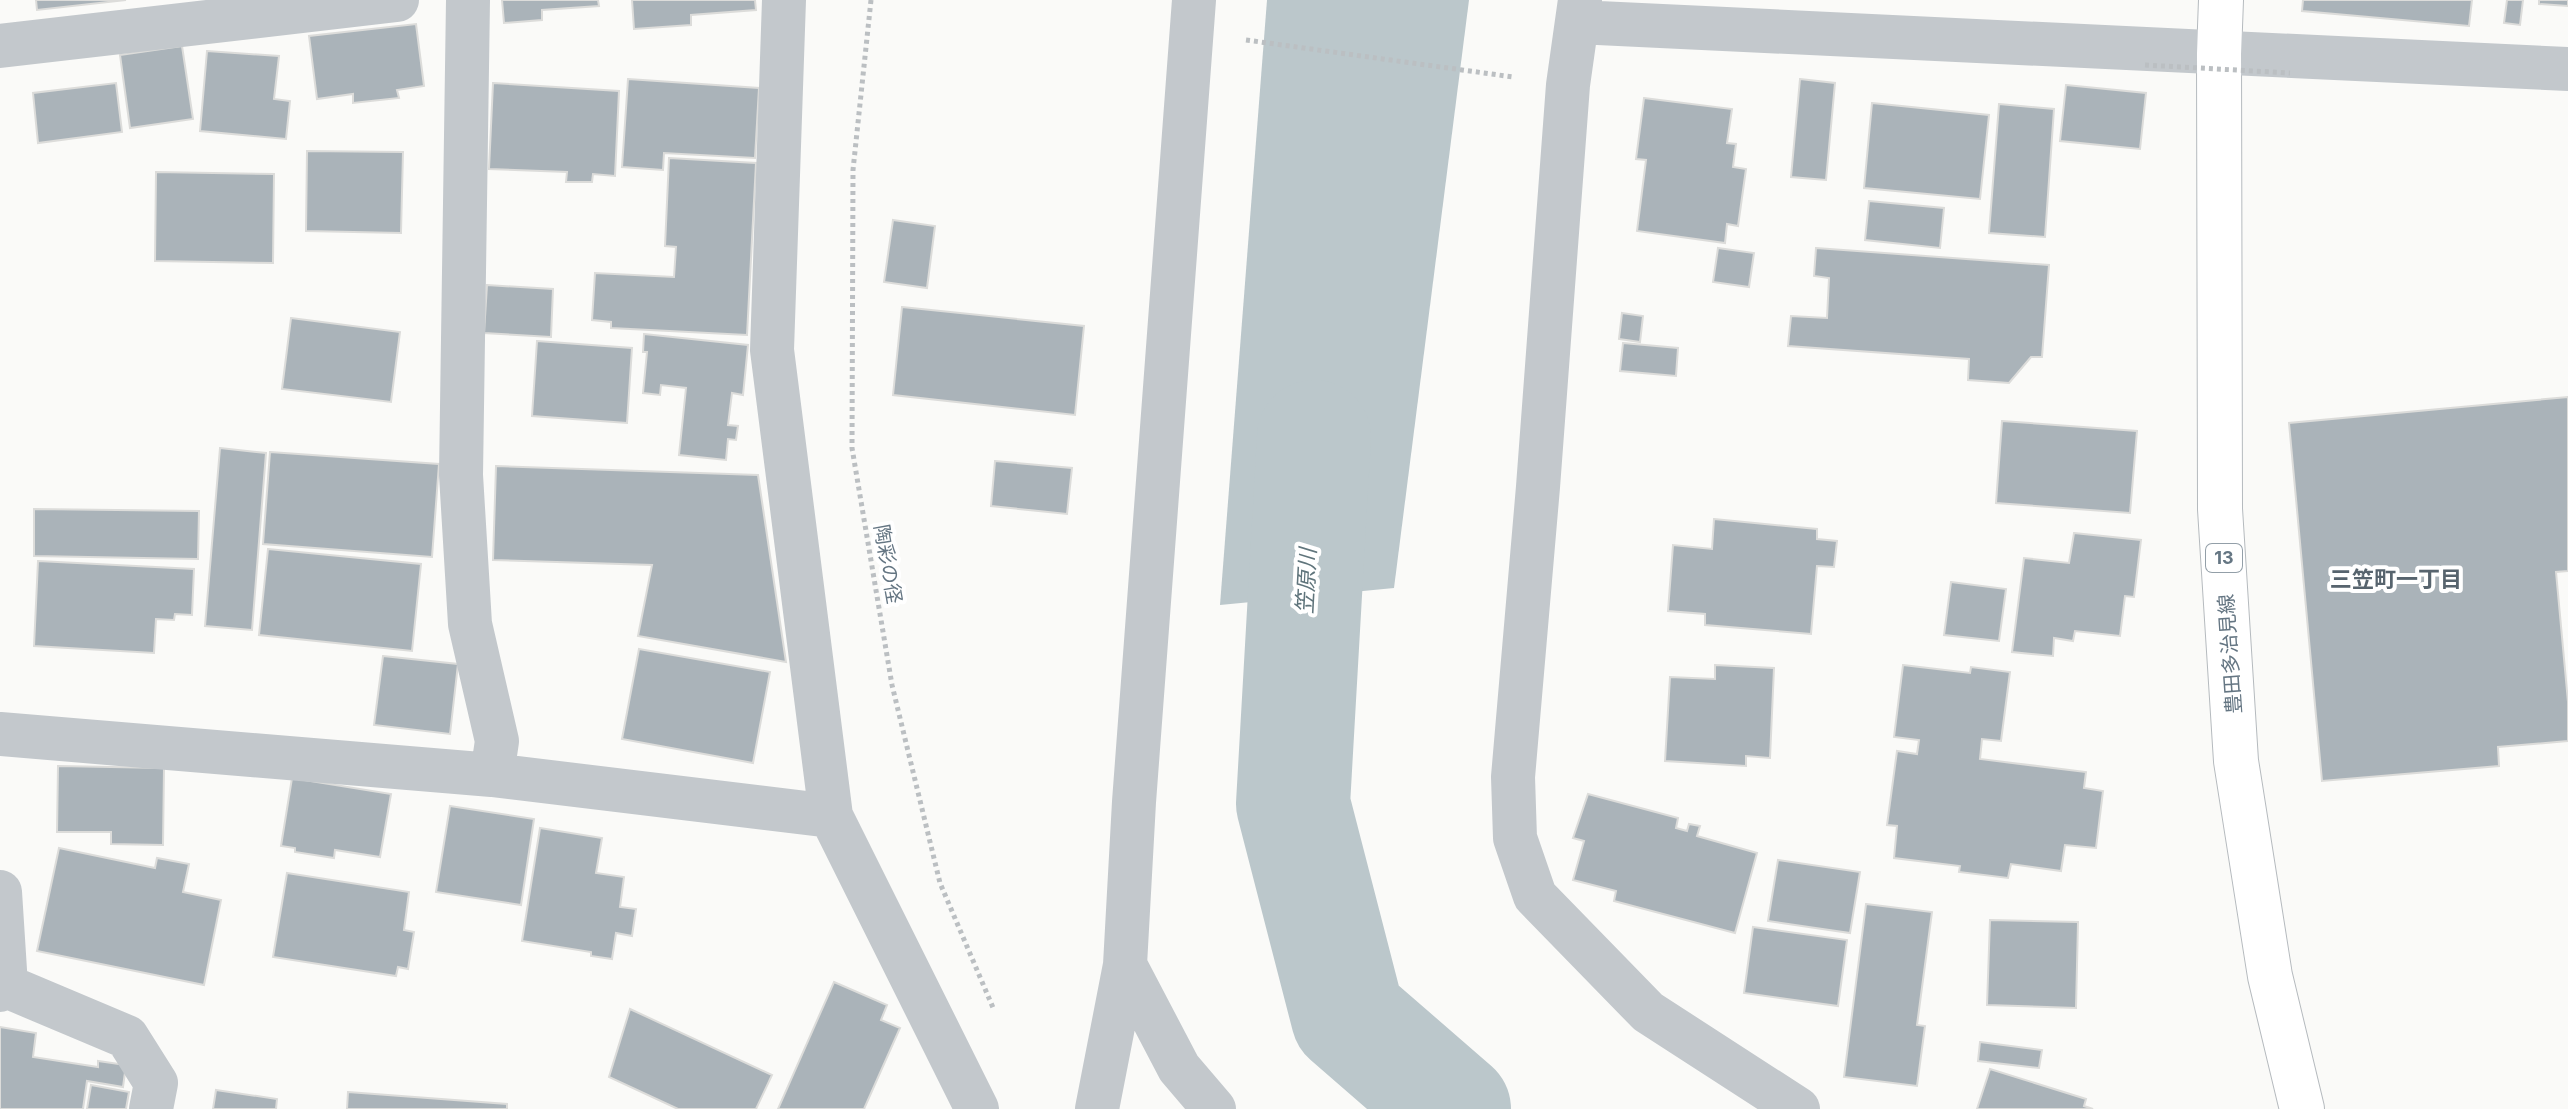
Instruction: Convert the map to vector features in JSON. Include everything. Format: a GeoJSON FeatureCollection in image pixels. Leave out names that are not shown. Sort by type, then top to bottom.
{"type":"FeatureCollection","features":[{"type":"Feature","properties":{"kind":"main road","name":"豊田多治見線"},"geometry":{"type":"LineString","coordinates":[[2221,0],[2220,509],[2236,761],[2270,976],[2302,1109]]}},
{"type":"Feature","properties":{"kind":"street"},"geometry":{"type":"LineString","coordinates":[[0,46],[397,0]]}},
{"type":"Feature","properties":{"kind":"street"},"geometry":{"type":"LineString","coordinates":[[468,0],[461,475],[470,624],[497,741],[492,775]]}},
{"type":"Feature","properties":{"kind":"street"},"geometry":{"type":"LineString","coordinates":[[784,0],[772,350],[831,816],[977,1109]]}},
{"type":"Feature","properties":{"kind":"street"},"geometry":{"type":"LineString","coordinates":[[1798,1109],[1648,1012],[1535,896],[1515,838],[1513,777],[1568,85],[1578,11],[2219,54],[2568,69]]}},
{"type":"Feature","properties":{"kind":"street"},"geometry":{"type":"LineString","coordinates":[[1097,1109],[1125,965],[1135,786],[1192,16]]}},
{"type":"Feature","properties":{"kind":"street"},"geometry":{"type":"LineString","coordinates":[[0,734],[492,775],[831,816]]}},
{"type":"Feature","properties":{"kind":"street"},"geometry":{"type":"LineString","coordinates":[[0,892],[3,988],[127,1037],[156,1083],[151,1109]]}},
{"type":"Feature","properties":{"kind":"street"},"geometry":{"type":"LineString","coordinates":[[1125,965],[1179,1068],[1214,1109]]}},
{"type":"Feature","properties":{"kind":"path","name":"陶彩の径"},"geometry":{"type":"LineString","coordinates":[[871,0],[853,170],[852,448],[892,685],[940,883],[1000,1024]]}},
{"type":"Feature","properties":{"kind":"path"},"geometry":{"type":"LineString","coordinates":[[1192,16],[1568,85]]}},
{"type":"Feature","properties":{"kind":"path"},"geometry":{"type":"LineString","coordinates":[[2145,65],[2290,73]]}},
{"type":"Feature","properties":{"kind":"water"},"geometry":{"type":"Polygon","coordinates":[[[1267,0],[1469,0],[1394,588],[1220,605],[1267,0]]]}},
{"type":"Feature","properties":{"kind":"building"},"geometry":{"type":"Polygon","coordinates":[[[36,0],[126,0],[37,10],[36,0]]]}},
{"type":"Feature","properties":{"kind":"building"},"geometry":{"type":"Polygon","coordinates":[[[502,0],[598,0],[599,6],[542,10],[542,20],[504,23],[502,0]]]}},
{"type":"Feature","properties":{"kind":"building"},"geometry":{"type":"Polygon","coordinates":[[[632,0],[755,0],[756,10],[691,15],[691,25],[634,29],[632,0]]]}},
{"type":"Feature","properties":{"kind":"building"},"geometry":{"type":"Polygon","coordinates":[[[2303,0],[2472,0],[2469,26],[2302,11],[2303,0]]]}},
{"type":"Feature","properties":{"kind":"building"},"geometry":{"type":"Polygon","coordinates":[[[2507,0],[2523,0],[2520,25],[2504,23],[2507,0]]]}},
{"type":"Feature","properties":{"kind":"building"},"geometry":{"type":"Polygon","coordinates":[[[2539,0],[2568,0],[2568,6],[2539,4],[2539,0]]]}},
{"type":"Feature","properties":{"kind":"building"},"geometry":{"type":"Polygon","coordinates":[[[416,24],[424,86],[397,90],[399,98],[353,103],[353,94],[317,99],[309,36],[416,24]]]}},
{"type":"Feature","properties":{"kind":"building"},"geometry":{"type":"Polygon","coordinates":[[[182,46],[193,119],[130,128],[120,55],[182,46]]]}},
{"type":"Feature","properties":{"kind":"building"},"geometry":{"type":"Polygon","coordinates":[[[207,51],[279,56],[274,99],[290,101],[286,139],[200,131],[207,51]]]}},
{"type":"Feature","properties":{"kind":"building"},"geometry":{"type":"Polygon","coordinates":[[[628,79],[759,88],[755,158],[664,153],[663,170],[622,167],[628,79]]]}},
{"type":"Feature","properties":{"kind":"building"},"geometry":{"type":"Polygon","coordinates":[[[1800,79],[1835,83],[1826,180],[1791,177],[1800,79]]]}},
{"type":"Feature","properties":{"kind":"building"},"geometry":{"type":"Polygon","coordinates":[[[116,83],[122,132],[38,143],[33,93],[116,83]]]}},
{"type":"Feature","properties":{"kind":"building"},"geometry":{"type":"Polygon","coordinates":[[[493,83],[619,91],[615,176],[593,174],[592,182],[566,182],[567,172],[489,169],[493,83]]]}},
{"type":"Feature","properties":{"kind":"building"},"geometry":{"type":"Polygon","coordinates":[[[2066,85],[2146,93],[2140,149],[2060,141],[2066,85]]]}},
{"type":"Feature","properties":{"kind":"building"},"geometry":{"type":"Polygon","coordinates":[[[1644,98],[1732,109],[1727,143],[1736,144],[1733,167],[1746,169],[1738,226],[1727,224],[1725,243],[1637,231],[1646,160],[1636,159],[1644,98]]]}},
{"type":"Feature","properties":{"kind":"building"},"geometry":{"type":"Polygon","coordinates":[[[1872,103],[1989,115],[1980,199],[1864,188],[1872,103]]]}},
{"type":"Feature","properties":{"kind":"building"},"geometry":{"type":"Polygon","coordinates":[[[1999,104],[2054,109],[2045,237],[1989,233],[1999,104]]]}},
{"type":"Feature","properties":{"kind":"building"},"geometry":{"type":"Polygon","coordinates":[[[307,151],[403,152],[401,233],[306,231],[307,151]]]}},
{"type":"Feature","properties":{"kind":"building"},"geometry":{"type":"Polygon","coordinates":[[[669,158],[756,163],[747,335],[611,328],[611,322],[592,320],[595,273],[674,277],[676,247],[665,246],[669,158]]]}},
{"type":"Feature","properties":{"kind":"building"},"geometry":{"type":"Polygon","coordinates":[[[156,172],[274,174],[273,263],[155,261],[156,172]]]}},
{"type":"Feature","properties":{"kind":"building"},"geometry":{"type":"Polygon","coordinates":[[[1869,201],[1944,208],[1940,248],[1865,240],[1869,201]]]}},
{"type":"Feature","properties":{"kind":"building"},"geometry":{"type":"Polygon","coordinates":[[[893,220],[935,226],[927,288],[884,282],[893,220]]]}},
{"type":"Feature","properties":{"kind":"building"},"geometry":{"type":"Polygon","coordinates":[[[1718,248],[1754,253],[1749,287],[1713,282],[1718,248]]]}},
{"type":"Feature","properties":{"kind":"building"},"geometry":{"type":"Polygon","coordinates":[[[1816,248],[2049,265],[2042,357],[2031,357],[2009,383],[1968,380],[1969,359],[1788,346],[1791,316],[1827,318],[1829,278],[1814,276],[1816,248]]]}},
{"type":"Feature","properties":{"kind":"building"},"geometry":{"type":"Polygon","coordinates":[[[487,285],[553,289],[551,337],[484,333],[487,285]]]}},
{"type":"Feature","properties":{"kind":"building"},"geometry":{"type":"Polygon","coordinates":[[[902,307],[1084,326],[1075,415],[893,395],[902,307]]]}},
{"type":"Feature","properties":{"kind":"building"},"geometry":{"type":"Polygon","coordinates":[[[1622,313],[1643,316],[1640,342],[1619,339],[1622,313]]]}},
{"type":"Feature","properties":{"kind":"building"},"geometry":{"type":"Polygon","coordinates":[[[291,318],[400,332],[391,402],[282,389],[291,318]]]}},
{"type":"Feature","properties":{"kind":"building"},"geometry":{"type":"Polygon","coordinates":[[[644,334],[748,345],[743,395],[732,393],[728,425],[738,426],[736,440],[728,439],[726,460],[679,455],[686,388],[661,385],[660,395],[643,393],[647,352],[643,352],[644,334]]]}},
{"type":"Feature","properties":{"kind":"building"},"geometry":{"type":"Polygon","coordinates":[[[537,341],[632,348],[627,423],[532,416],[537,341]]]}},
{"type":"Feature","properties":{"kind":"building"},"geometry":{"type":"Polygon","coordinates":[[[1623,343],[1678,348],[1676,376],[1620,371],[1623,343]]]}},
{"type":"Feature","properties":{"kind":"building"},"geometry":{"type":"Polygon","coordinates":[[[2568,397],[2568,571],[2556,572],[2568,702],[2568,741],[2498,747],[2499,766],[2322,781],[2289,423],[2568,397]]]}},
{"type":"Feature","properties":{"kind":"building"},"geometry":{"type":"Polygon","coordinates":[[[2002,421],[2137,431],[2130,513],[1996,503],[2002,421]]]}},
{"type":"Feature","properties":{"kind":"building"},"geometry":{"type":"Polygon","coordinates":[[[220,448],[266,453],[252,630],[205,626],[220,448]]]}},
{"type":"Feature","properties":{"kind":"building"},"geometry":{"type":"Polygon","coordinates":[[[270,452],[439,464],[432,557],[263,544],[270,452]]]}},
{"type":"Feature","properties":{"kind":"building"},"geometry":{"type":"Polygon","coordinates":[[[995,461],[1072,468],[1067,514],[991,506],[995,461]]]}},
{"type":"Feature","properties":{"kind":"building"},"geometry":{"type":"Polygon","coordinates":[[[496,466],[758,475],[786,662],[638,636],[652,565],[493,560],[496,466]]]}},
{"type":"Feature","properties":{"kind":"building"},"geometry":{"type":"Polygon","coordinates":[[[34,509],[199,511],[198,559],[34,556],[34,509]]]}},
{"type":"Feature","properties":{"kind":"building"},"geometry":{"type":"Polygon","coordinates":[[[1714,519],[1817,529],[1817,539],[1837,541],[1834,567],[1817,566],[1811,634],[1705,625],[1705,614],[1668,611],[1673,545],[1712,549],[1714,519]]]}},
{"type":"Feature","properties":{"kind":"building"},"geometry":{"type":"Polygon","coordinates":[[[2074,533],[2141,540],[2134,597],[2125,596],[2120,636],[2075,631],[2073,641],[2054,638],[2053,656],[2012,652],[2024,558],[2069,563],[2074,533]]]}},
{"type":"Feature","properties":{"kind":"building"},"geometry":{"type":"Polygon","coordinates":[[[268,549],[421,564],[412,651],[259,635],[268,549]]]}},
{"type":"Feature","properties":{"kind":"building"},"geometry":{"type":"Polygon","coordinates":[[[38,561],[194,569],[192,615],[175,614],[174,620],[156,619],[154,653],[34,646],[38,561]]]}},
{"type":"Feature","properties":{"kind":"building"},"geometry":{"type":"Polygon","coordinates":[[[1951,582],[2006,589],[1999,641],[1944,635],[1951,582]]]}},
{"type":"Feature","properties":{"kind":"building"},"geometry":{"type":"Polygon","coordinates":[[[639,649],[770,672],[753,763],[622,739],[639,649]]]}},
{"type":"Feature","properties":{"kind":"building"},"geometry":{"type":"Polygon","coordinates":[[[383,656],[458,664],[450,734],[374,725],[383,656]]]}},
{"type":"Feature","properties":{"kind":"building"},"geometry":{"type":"Polygon","coordinates":[[[1715,665],[1774,668],[1770,758],[1746,756],[1746,766],[1665,761],[1670,677],[1715,679],[1715,665]]]}},
{"type":"Feature","properties":{"kind":"building"},"geometry":{"type":"Polygon","coordinates":[[[1903,665],[1970,673],[1971,667],[2010,672],[2001,741],[1982,739],[1980,759],[2086,772],[2084,788],[2103,791],[2096,848],[2065,845],[2061,871],[2011,864],[2008,878],[1959,872],[1960,866],[1894,858],[1897,826],[1887,825],[1897,751],[1917,754],[1919,740],[1894,737],[1903,665]]]}},
{"type":"Feature","properties":{"kind":"building"},"geometry":{"type":"Polygon","coordinates":[[[58,766],[164,768],[163,845],[111,844],[111,832],[57,832],[58,766]]]}},
{"type":"Feature","properties":{"kind":"building"},"geometry":{"type":"Polygon","coordinates":[[[292,778],[391,794],[380,857],[335,850],[334,858],[295,852],[295,848],[281,846],[292,778]]]}},
{"type":"Feature","properties":{"kind":"building"},"geometry":{"type":"Polygon","coordinates":[[[1588,794],[1678,818],[1676,828],[1687,831],[1689,824],[1700,826],[1697,836],[1757,853],[1735,933],[1614,901],[1616,891],[1573,880],[1584,841],[1573,838],[1588,794]]]}},
{"type":"Feature","properties":{"kind":"building"},"geometry":{"type":"Polygon","coordinates":[[[450,806],[534,819],[521,905],[436,892],[450,806]]]}},
{"type":"Feature","properties":{"kind":"building"},"geometry":{"type":"Polygon","coordinates":[[[540,828],[602,838],[596,873],[624,877],[620,907],[636,909],[632,936],[616,933],[612,959],[591,956],[591,952],[522,941],[540,828]]]}},
{"type":"Feature","properties":{"kind":"building"},"geometry":{"type":"Polygon","coordinates":[[[59,848],[155,868],[157,858],[189,864],[183,892],[221,900],[204,985],[37,951],[59,848]]]}},
{"type":"Feature","properties":{"kind":"building"},"geometry":{"type":"Polygon","coordinates":[[[1778,860],[1860,872],[1850,933],[1768,921],[1778,860]]]}},
{"type":"Feature","properties":{"kind":"building"},"geometry":{"type":"Polygon","coordinates":[[[287,873],[409,892],[404,930],[414,932],[408,969],[398,967],[396,976],[273,957],[287,873]]]}},
{"type":"Feature","properties":{"kind":"building"},"geometry":{"type":"Polygon","coordinates":[[[1866,904],[1932,912],[1917,1025],[1925,1026],[1917,1086],[1844,1077],[1866,904]]]}},
{"type":"Feature","properties":{"kind":"building"},"geometry":{"type":"Polygon","coordinates":[[[1990,920],[2078,922],[2076,1008],[1987,1005],[1990,920]]]}},
{"type":"Feature","properties":{"kind":"building"},"geometry":{"type":"Polygon","coordinates":[[[1753,927],[1847,940],[1838,1006],[1744,993],[1753,927]]]}},
{"type":"Feature","properties":{"kind":"building"},"geometry":{"type":"Polygon","coordinates":[[[834,982],[887,1005],[881,1020],[900,1028],[864,1109],[778,1109],[834,982]]]}},
{"type":"Feature","properties":{"kind":"building"},"geometry":{"type":"Polygon","coordinates":[[[630,1009],[772,1075],[756,1109],[678,1109],[609,1077],[630,1009]]]}},
{"type":"Feature","properties":{"kind":"building"},"geometry":{"type":"Polygon","coordinates":[[[0,1027],[36,1033],[33,1057],[98,1067],[98,1061],[126,1065],[123,1087],[87,1081],[83,1109],[0,1109],[0,1027]]]}},
{"type":"Feature","properties":{"kind":"building"},"geometry":{"type":"Polygon","coordinates":[[[1980,1042],[2042,1050],[2039,1068],[1978,1061],[1980,1042]]]}},
{"type":"Feature","properties":{"kind":"building"},"geometry":{"type":"Polygon","coordinates":[[[1990,1069],[2086,1099],[2084,1106],[2093,1109],[1977,1109],[1990,1069]]]}},
{"type":"Feature","properties":{"kind":"building"},"geometry":{"type":"Polygon","coordinates":[[[91,1085],[129,1092],[126,1109],[87,1109],[91,1085]]]}},
{"type":"Feature","properties":{"kind":"building"},"geometry":{"type":"Polygon","coordinates":[[[216,1090],[277,1099],[276,1109],[213,1109],[216,1090]]]}},
{"type":"Feature","properties":{"kind":"building"},"geometry":{"type":"Polygon","coordinates":[[[348,1092],[507,1104],[507,1109],[347,1109],[348,1092]]]}},
{"type":"Feature","properties":{"kind":"waterway","name":"笠原川"},"geometry":{"type":"LineString","coordinates":[[1314,437],[1293,804],[1348,1017],[1454,1109]]}},
{"type":"Feature","properties":{"kind":"district","name":"三笠町一丁目"},"geometry":{"type":"Point","coordinates":[2396,579]}}]}
